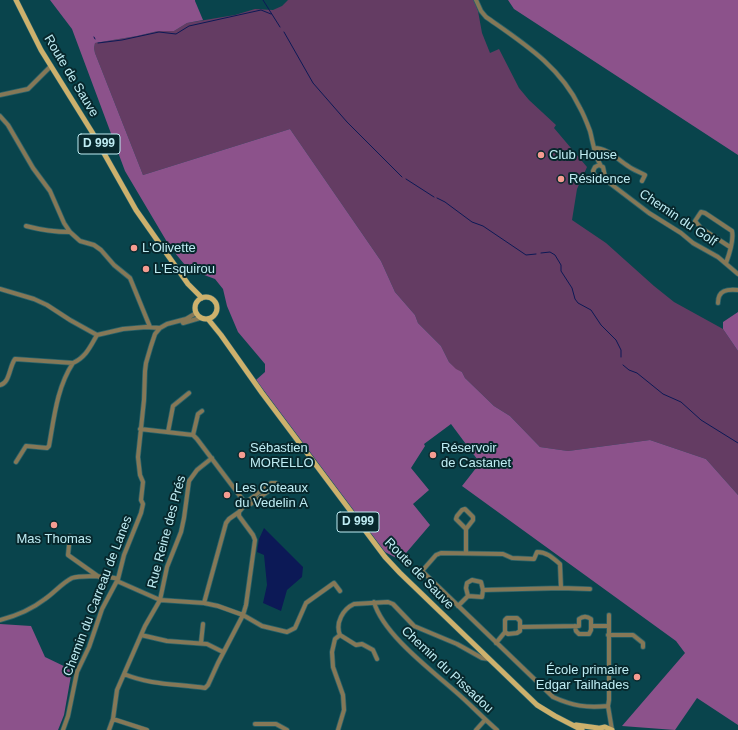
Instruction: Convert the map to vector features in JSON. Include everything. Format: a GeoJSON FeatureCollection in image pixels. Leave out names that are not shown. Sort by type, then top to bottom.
{"type":"FeatureCollection","features":[{"type":"Feature","properties":{"kind":"main road","name":"Route de Sauve"},"geometry":{"type":"LineString","coordinates":[[16,0],[51,66],[92,132],[136,210],[188,284],[196,304]]}},
{"type":"Feature","properties":{"kind":"main road","name":"Route de Sauve"},"geometry":{"type":"LineString","coordinates":[[188,284],[202,298]]}},
{"type":"Feature","properties":{"kind":"main road"},"geometry":{"type":"LineString","coordinates":[[202,298],[209,298],[216,302],[217,309],[214,316],[208,320],[200,318],[196,313],[196,304],[202,298]]}},
{"type":"Feature","properties":{"kind":"main road","name":"Route de Sauve"},"geometry":{"type":"LineString","coordinates":[[214,316],[221,334]]}},
{"type":"Feature","properties":{"kind":"main road","name":"Route de Sauve"},"geometry":{"type":"LineString","coordinates":[[208,320],[221,334],[262,393],[385,557],[537,705],[582,730]]}},
{"type":"Feature","properties":{"kind":"main road","name":"Route de Sauve"},"geometry":{"type":"LineString","coordinates":[[573,724],[598,728],[606,727],[612,730]]}},
{"type":"Feature","properties":{"kind":"street"},"geometry":{"type":"LineString","coordinates":[[476,0],[486,17],[539,55],[561,78],[573,94],[590,131],[599,166]]}},
{"type":"Feature","properties":{"kind":"street"},"geometry":{"type":"LineString","coordinates":[[0,95],[28,89],[51,66]]}},
{"type":"Feature","properties":{"kind":"street"},"geometry":{"type":"LineString","coordinates":[[0,116],[8,125],[33,168],[50,191],[70,232],[80,241],[94,245],[101,250],[108,256],[114,265],[127,274],[130,278],[150,327]]}},
{"type":"Feature","properties":{"kind":"street"},"geometry":{"type":"LineString","coordinates":[[594,148],[601,148],[628,166],[645,175],[642,181]]}},
{"type":"Feature","properties":{"kind":"street"},"geometry":{"type":"LineString","coordinates":[[599,166],[604,168],[606,181]]}},
{"type":"Feature","properties":{"kind":"street"},"geometry":{"type":"LineString","coordinates":[[599,166],[593,169],[593,174],[597,177],[601,177],[604,172]]}},
{"type":"Feature","properties":{"kind":"street","name":"Chemin du Golf"},"geometry":{"type":"LineString","coordinates":[[601,177],[656,218],[681,233],[699,247],[718,257],[738,274]]}},
{"type":"Feature","properties":{"kind":"street"},"geometry":{"type":"LineString","coordinates":[[726,263],[730,247],[732,231],[705,213],[701,212],[695,221],[701,228],[730,247]]}},
{"type":"Feature","properties":{"kind":"street"},"geometry":{"type":"LineString","coordinates":[[26,226],[43,231],[70,232]]}},
{"type":"Feature","properties":{"kind":"street"},"geometry":{"type":"LineString","coordinates":[[0,289],[34,299],[97,335],[123,329],[150,327],[160,328],[167,324],[186,319],[196,313]]}},
{"type":"Feature","properties":{"kind":"street"},"geometry":{"type":"LineString","coordinates":[[718,304],[720,293],[727,289],[738,290]]}},
{"type":"Feature","properties":{"kind":"street"},"geometry":{"type":"LineString","coordinates":[[173,323],[183,323],[200,318]]}},
{"type":"Feature","properties":{"kind":"street","name":"Chemin du Carreau de Lanes"},"geometry":{"type":"LineString","coordinates":[[63,730],[68,716],[77,672],[89,647],[102,608],[118,580],[124,555],[141,513],[143,504],[141,500],[143,482],[140,475],[138,457],[146,363],[156,334],[160,328]]}},
{"type":"Feature","properties":{"kind":"street"},"geometry":{"type":"LineString","coordinates":[[16,462],[26,446],[47,448],[49,446],[57,402],[67,372],[73,363],[81,359],[90,348],[97,335]]}},
{"type":"Feature","properties":{"kind":"street"},"geometry":{"type":"LineString","coordinates":[[0,385],[3,385],[6,382],[12,363],[15,359],[73,363]]}},
{"type":"Feature","properties":{"kind":"street"},"geometry":{"type":"LineString","coordinates":[[168,432],[173,406],[189,393]]}},
{"type":"Feature","properties":{"kind":"street"},"geometry":{"type":"LineString","coordinates":[[193,435],[198,414],[202,411]]}},
{"type":"Feature","properties":{"kind":"street"},"geometry":{"type":"LineString","coordinates":[[140,429],[193,435],[246,504]]}},
{"type":"Feature","properties":{"kind":"street","name":"Rue Reine des Prés"},"geometry":{"type":"LineString","coordinates":[[109,730],[113,719],[118,690],[124,674],[141,635],[160,600],[167,567],[181,532],[189,481],[197,470],[212,458]]}},
{"type":"Feature","properties":{"kind":"street"},"geometry":{"type":"LineString","coordinates":[[204,603],[226,522],[239,512],[249,500],[271,483],[280,486]]}},
{"type":"Feature","properties":{"kind":"street"},"geometry":{"type":"LineString","coordinates":[[466,529],[456,519],[464,509],[473,517],[473,520],[466,529],[466,553]]}},
{"type":"Feature","properties":{"kind":"street"},"geometry":{"type":"LineString","coordinates":[[124,674],[135,679],[156,683],[205,688],[208,685],[243,615],[246,605],[255,540],[254,535],[240,518],[239,512]]}},
{"type":"Feature","properties":{"kind":"street"},"geometry":{"type":"LineString","coordinates":[[70,536],[68,555],[99,577]]}},
{"type":"Feature","properties":{"kind":"street"},"geometry":{"type":"LineString","coordinates":[[561,588],[560,564],[550,555],[542,552],[536,552],[534,559],[512,558],[503,554],[441,553],[436,555],[422,571],[554,697],[568,704],[579,706],[606,706]]}},
{"type":"Feature","properties":{"kind":"street"},"geometry":{"type":"LineString","coordinates":[[0,620],[32,608],[66,581],[74,578],[99,577],[118,580],[160,600],[204,603],[218,606],[243,615],[267,628],[290,632],[295,628],[306,603],[334,583],[340,591]]}},
{"type":"Feature","properties":{"kind":"street"},"geometry":{"type":"LineString","coordinates":[[458,606],[468,596],[482,597],[483,590],[481,582],[472,580],[467,583],[466,588],[468,596]]}},
{"type":"Feature","properties":{"kind":"street"},"geometry":{"type":"LineString","coordinates":[[483,590],[561,588],[590,589]]}},
{"type":"Feature","properties":{"kind":"street","name":"Chemin du Pissadou"},"geometry":{"type":"LineString","coordinates":[[374,602],[381,618],[398,638],[423,664],[458,693],[497,730]]}},
{"type":"Feature","properties":{"kind":"street"},"geometry":{"type":"LineString","coordinates":[[377,659],[373,650],[362,644],[356,644],[340,635],[338,632],[339,619],[350,606],[354,604],[388,602],[393,604],[414,626],[457,644],[482,658],[489,659]]}},
{"type":"Feature","properties":{"kind":"street"},"geometry":{"type":"LineString","coordinates":[[609,615],[609,700],[606,706],[610,717],[612,730]]}},
{"type":"Feature","properties":{"kind":"street"},"geometry":{"type":"LineString","coordinates":[[520,627],[576,626],[579,626],[579,619],[588,617],[591,619],[591,630],[589,634],[579,634],[576,631],[576,626]]}},
{"type":"Feature","properties":{"kind":"street"},"geometry":{"type":"LineString","coordinates":[[496,643],[505,632],[505,620],[507,618],[517,618],[520,621],[520,631],[517,633],[505,632]]}},
{"type":"Feature","properties":{"kind":"street"},"geometry":{"type":"LineString","coordinates":[[201,643],[203,624]]}},
{"type":"Feature","properties":{"kind":"street"},"geometry":{"type":"LineString","coordinates":[[591,626],[608,626]]}},
{"type":"Feature","properties":{"kind":"street"},"geometry":{"type":"LineString","coordinates":[[141,635],[167,641],[201,643],[212,646],[224,652]]}},
{"type":"Feature","properties":{"kind":"street"},"geometry":{"type":"LineString","coordinates":[[338,730],[344,710],[343,695],[333,667],[332,652],[335,639],[340,635]]}},
{"type":"Feature","properties":{"kind":"street"},"geometry":{"type":"LineString","coordinates":[[608,635],[633,636],[643,643],[643,647]]}},
{"type":"Feature","properties":{"kind":"street"},"geometry":{"type":"LineString","coordinates":[[598,728],[610,717]]}},
{"type":"Feature","properties":{"kind":"street"},"geometry":{"type":"LineString","coordinates":[[113,719],[147,730]]}},
{"type":"Feature","properties":{"kind":"street"},"geometry":{"type":"LineString","coordinates":[[476,730],[485,720]]}},
{"type":"Feature","properties":{"kind":"street"},"geometry":{"type":"LineString","coordinates":[[255,724],[276,724],[286,730]]}},
{"type":"Feature","properties":{"kind":"shaded area"},"geometry":{"type":"Polygon","coordinates":[[[50,0],[195,0],[203,20],[187,23],[174,31],[158,31],[95,43],[95,53],[143,175],[290,129],[381,261],[395,292],[415,315],[418,323],[441,346],[449,362],[456,369],[462,372],[465,378],[494,406],[510,416],[540,447],[568,451],[650,440],[706,459],[738,495],[738,725],[697,698],[675,730],[622,726],[685,653],[676,641],[462,486],[480,463],[451,424],[424,444],[425,446],[411,468],[429,490],[413,504],[430,525],[400,560],[385,552],[256,380],[265,372],[265,364],[238,332],[227,306],[223,289],[215,279],[199,273],[185,265],[170,247],[125,171],[72,29],[50,0]]]}},
{"type":"Feature","properties":{"kind":"shaded area"},"geometry":{"type":"Polygon","coordinates":[[[288,0],[474,0],[478,11],[482,33],[490,53],[499,49],[519,88],[529,100],[556,125],[554,128],[587,167],[577,189],[572,220],[606,243],[674,302],[723,329],[738,351],[738,495],[706,459],[650,440],[568,451],[540,447],[510,416],[494,406],[465,378],[462,372],[456,370],[449,362],[441,346],[418,323],[415,315],[395,292],[381,261],[290,129],[143,175],[95,53],[95,43],[158,31],[174,31],[187,23],[235,15],[255,9],[273,10],[282,6],[288,0]]]}},
{"type":"Feature","properties":{"kind":"shaded area"},"geometry":{"type":"Polygon","coordinates":[[[508,0],[738,0],[738,155],[514,9],[508,0]]]}},
{"type":"Feature","properties":{"kind":"shaded area"},"geometry":{"type":"Polygon","coordinates":[[[738,312],[738,351],[723,329],[723,322],[738,312]]]}},
{"type":"Feature","properties":{"kind":"shaded area"},"geometry":{"type":"Polygon","coordinates":[[[264,528],[303,567],[302,577],[287,590],[281,611],[263,603],[267,585],[264,555],[257,552],[259,539],[264,528]]]}},
{"type":"Feature","properties":{"kind":"shaded area"},"geometry":{"type":"Polygon","coordinates":[[[0,624],[31,626],[45,657],[72,670],[64,715],[58,730],[0,730],[0,624]]]}},
{"type":"Feature","properties":{"kind":"waterway"},"geometry":{"type":"LineString","coordinates":[[263,0],[280,27]]}},
{"type":"Feature","properties":{"kind":"waterway"},"geometry":{"type":"LineString","coordinates":[[98,43],[122,40],[159,32],[176,34],[189,26],[261,10],[271,14]]}},
{"type":"Feature","properties":{"kind":"waterway"},"geometry":{"type":"LineString","coordinates":[[284,32],[313,83],[347,122],[402,177]]}},
{"type":"Feature","properties":{"kind":"waterway"},"geometry":{"type":"LineString","coordinates":[[406,179],[434,197]]}},
{"type":"Feature","properties":{"kind":"waterway"},"geometry":{"type":"LineString","coordinates":[[437,198],[445,202],[472,222],[483,226],[526,255],[536,254]]}},
{"type":"Feature","properties":{"kind":"waterway"},"geometry":{"type":"LineString","coordinates":[[541,253],[550,252],[555,255],[561,265],[561,271],[572,288],[575,299],[578,303],[591,310],[601,325],[616,340],[621,350],[621,357]]}},
{"type":"Feature","properties":{"kind":"waterway"},"geometry":{"type":"LineString","coordinates":[[623,365],[629,370],[637,373],[663,394],[681,402],[701,420],[738,443]]}},
{"type":"Feature","properties":{"kind":"place","name":"Club House"},"geometry":{"type":"Point","coordinates":[541,155]}},
{"type":"Feature","properties":{"kind":"place","name":"Résidence"},"geometry":{"type":"Point","coordinates":[561,179]}},
{"type":"Feature","properties":{"kind":"place","name":"L'Olivette"},"geometry":{"type":"Point","coordinates":[134,248]}},
{"type":"Feature","properties":{"kind":"place","name":"L'Esquirou"},"geometry":{"type":"Point","coordinates":[146,269]}},
{"type":"Feature","properties":{"kind":"place","name":"Sébastien MORELLO"},"geometry":{"type":"Point","coordinates":[242,455]}},
{"type":"Feature","properties":{"kind":"place","name":"Réservoir de Castanet"},"geometry":{"type":"Point","coordinates":[433,455]}},
{"type":"Feature","properties":{"kind":"place","name":"Les Coteaux du Vedelin A"},"geometry":{"type":"Point","coordinates":[227,495]}},
{"type":"Feature","properties":{"kind":"place","name":"Mas Thomas"},"geometry":{"type":"Point","coordinates":[54,525]}},
{"type":"Feature","properties":{"kind":"place","name":"École primaire Edgar Tailhades"},"geometry":{"type":"Point","coordinates":[637,677]}}]}
